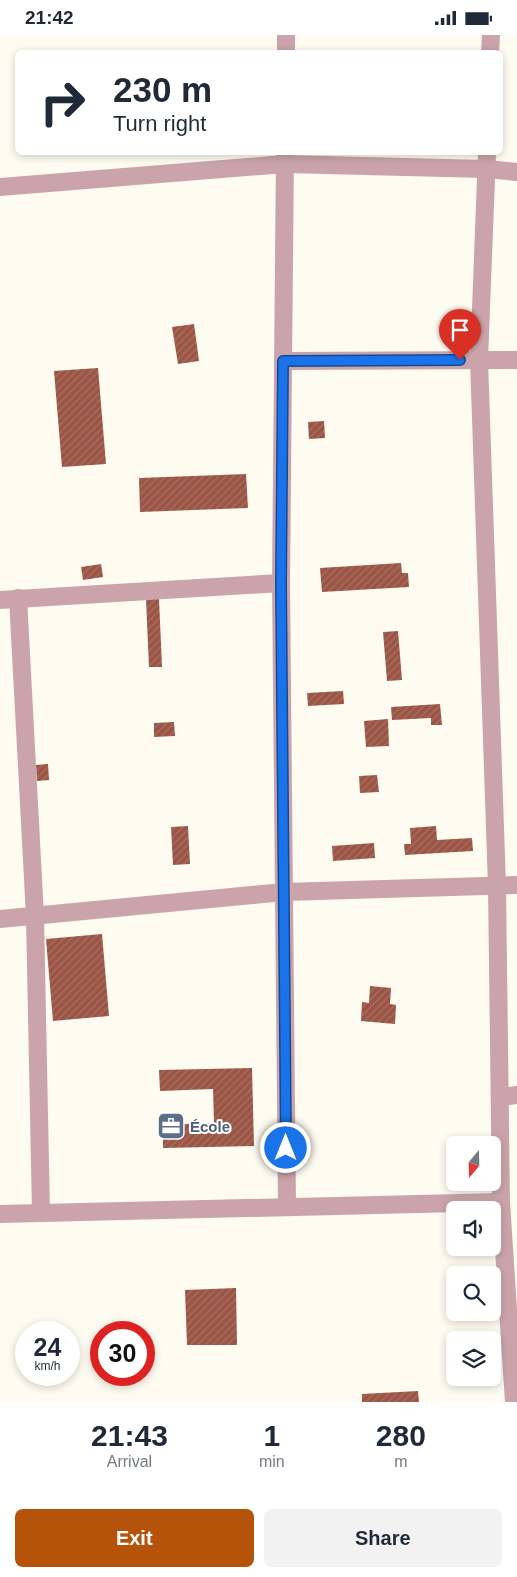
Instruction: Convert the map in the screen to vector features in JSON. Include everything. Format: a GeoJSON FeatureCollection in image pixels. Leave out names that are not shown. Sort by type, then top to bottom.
{"type":"FeatureCollection","features":[{"type":"Feature","properties":{"kind":"street"},"geometry":{"type":"LineString","coordinates":[[286,35],[286,50]]}},
{"type":"Feature","properties":{"kind":"street"},"geometry":{"type":"LineString","coordinates":[[490,50],[491,35]]}},
{"type":"Feature","properties":{"kind":"street"},"geometry":{"type":"LineString","coordinates":[[285,158],[281,583],[287,1207]]}},
{"type":"Feature","properties":{"kind":"street"},"geometry":{"type":"LineString","coordinates":[[0,187],[285,158],[487,161],[517,172]]}},
{"type":"Feature","properties":{"kind":"street"},"geometry":{"type":"LineString","coordinates":[[487,161],[479,360],[497,886],[509,1096],[501,1202],[514,1402]]}},
{"type":"Feature","properties":{"kind":"street"},"geometry":{"type":"LineString","coordinates":[[283,361],[517,360]]}},
{"type":"Feature","properties":{"kind":"street"},"geometry":{"type":"LineString","coordinates":[[0,599],[281,583]]}},
{"type":"Feature","properties":{"kind":"street"},"geometry":{"type":"LineString","coordinates":[[18,599],[35,916],[41,1213]]}},
{"type":"Feature","properties":{"kind":"street"},"geometry":{"type":"LineString","coordinates":[[0,919],[284,892],[517,885]]}},
{"type":"Feature","properties":{"kind":"street"},"geometry":{"type":"LineString","coordinates":[[0,1214],[446,1203]]}},
{"type":"Feature","properties":{"kind":"building"},"geometry":{"type":"Polygon","coordinates":[[[194,324],[199,361],[178,364],[172,327],[194,324]]]}},
{"type":"Feature","properties":{"kind":"building"},"geometry":{"type":"Polygon","coordinates":[[[98,368],[106,464],[62,467],[54,371],[98,368]]]}},
{"type":"Feature","properties":{"kind":"building"},"geometry":{"type":"Polygon","coordinates":[[[324,421],[325,438],[309,439],[308,422],[324,421]]]}},
{"type":"Feature","properties":{"kind":"building"},"geometry":{"type":"Polygon","coordinates":[[[246,474],[248,508],[140,512],[139,478],[246,474]]]}},
{"type":"Feature","properties":{"kind":"building"},"geometry":{"type":"Polygon","coordinates":[[[401,563],[402,573],[408,573],[409,587],[322,592],[320,568],[401,563]]]}},
{"type":"Feature","properties":{"kind":"building"},"geometry":{"type":"Polygon","coordinates":[[[101,564],[103,577],[83,580],[81,567],[101,564]]]}},
{"type":"Feature","properties":{"kind":"building"},"geometry":{"type":"Polygon","coordinates":[[[146,599],[159,599],[162,667],[149,667],[146,599]]]}},
{"type":"Feature","properties":{"kind":"building"},"geometry":{"type":"Polygon","coordinates":[[[398,631],[402,680],[387,681],[383,632],[398,631]]]}},
{"type":"Feature","properties":{"kind":"building"},"geometry":{"type":"Polygon","coordinates":[[[343,691],[344,704],[308,706],[307,693],[343,691]]]}},
{"type":"Feature","properties":{"kind":"building"},"geometry":{"type":"Polygon","coordinates":[[[440,704],[442,725],[431,725],[431,718],[392,720],[391,707],[440,704]]]}},
{"type":"Feature","properties":{"kind":"building"},"geometry":{"type":"Polygon","coordinates":[[[388,719],[389,746],[366,747],[364,721],[388,719]]]}},
{"type":"Feature","properties":{"kind":"building"},"geometry":{"type":"Polygon","coordinates":[[[174,722],[175,736],[154,737],[154,723],[174,722]]]}},
{"type":"Feature","properties":{"kind":"building"},"geometry":{"type":"Polygon","coordinates":[[[48,764],[49,780],[37,781],[36,765],[48,764]]]}},
{"type":"Feature","properties":{"kind":"building"},"geometry":{"type":"Polygon","coordinates":[[[377,775],[379,792],[360,793],[359,776],[377,775]]]}},
{"type":"Feature","properties":{"kind":"building"},"geometry":{"type":"Polygon","coordinates":[[[188,826],[190,864],[173,865],[171,827],[188,826]]]}},
{"type":"Feature","properties":{"kind":"building"},"geometry":{"type":"Polygon","coordinates":[[[436,826],[437,840],[472,838],[473,851],[405,855],[404,844],[411,844],[410,828],[436,826]]]}},
{"type":"Feature","properties":{"kind":"building"},"geometry":{"type":"Polygon","coordinates":[[[374,843],[375,858],[333,861],[332,846],[374,843]]]}},
{"type":"Feature","properties":{"kind":"building"},"geometry":{"type":"Polygon","coordinates":[[[102,934],[109,1016],[53,1021],[46,939],[102,934]]]}},
{"type":"Feature","properties":{"kind":"building"},"geometry":{"type":"Polygon","coordinates":[[[370,986],[391,988],[390,1004],[396,1005],[395,1024],[361,1021],[362,1002],[369,1003],[370,986]]]}},
{"type":"Feature","properties":{"kind":"building"},"geometry":{"type":"Polygon","coordinates":[[[252,1068],[254,1146],[163,1148],[163,1125],[214,1123],[213,1089],[160,1091],[159,1070],[252,1068]]]}},
{"type":"Feature","properties":{"kind":"building"},"geometry":{"type":"Polygon","coordinates":[[[236,1288],[237,1345],[187,1345],[185,1290],[236,1288]]]}},
{"type":"Feature","properties":{"kind":"building"},"geometry":{"type":"Polygon","coordinates":[[[418,1391],[419,1402],[362,1402],[362,1394],[418,1391]]]}},
{"type":"Feature","properties":{"kind":"place","name":"École"},"geometry":{"type":"Point","coordinates":[171,1126]}},
{"type":"Feature","properties":{"kind":"route"},"geometry":{"type":"LineString","coordinates":[[286,1148],[281,583],[283,361],[460,360]]}}]}
